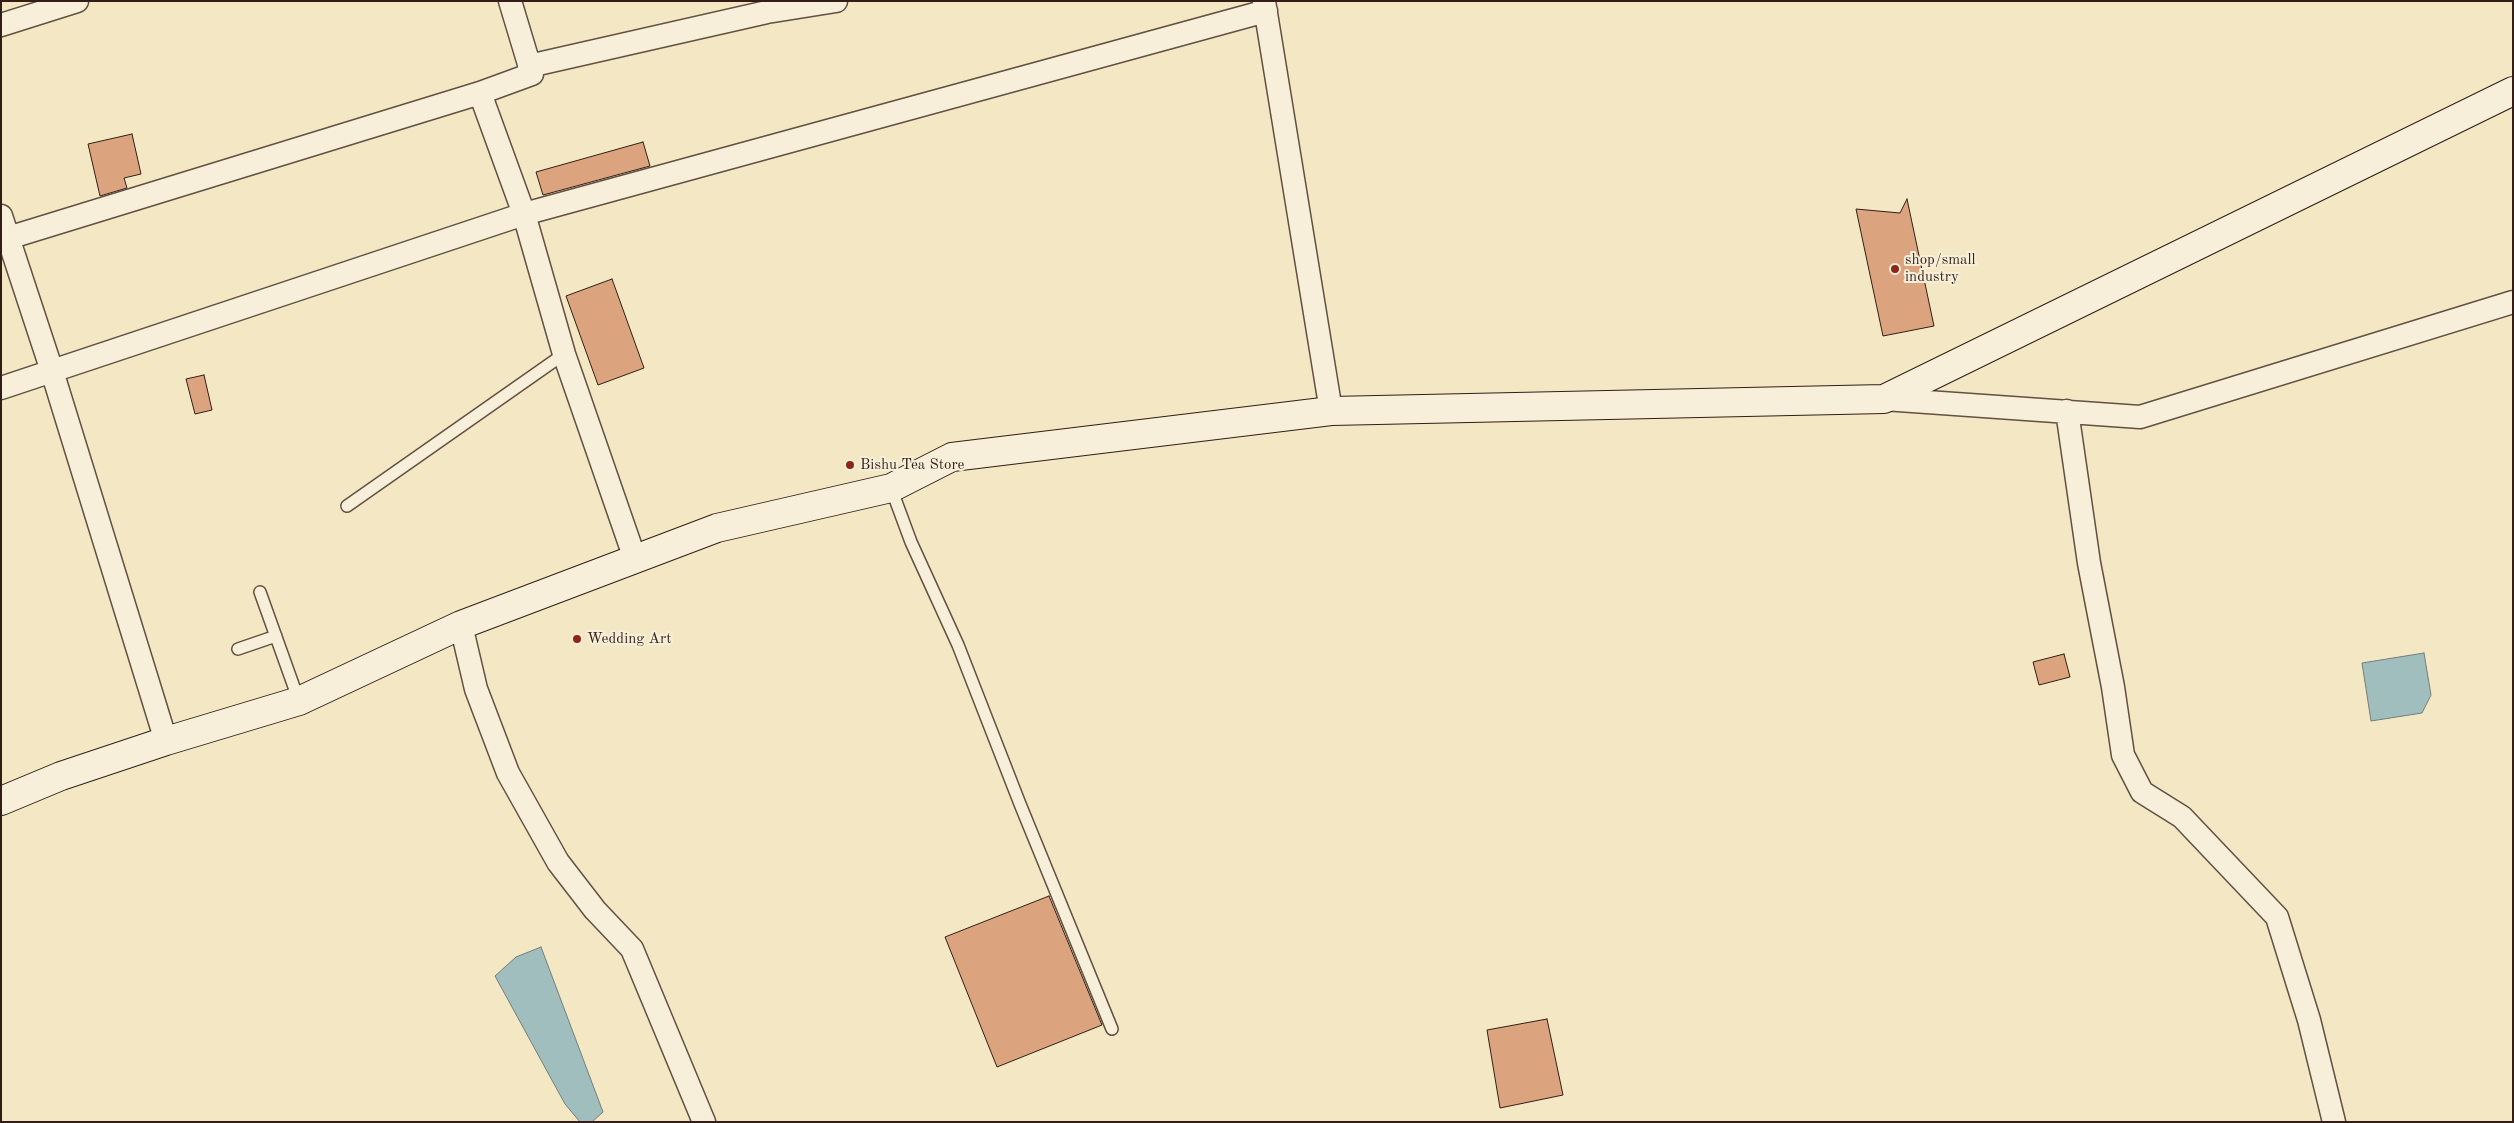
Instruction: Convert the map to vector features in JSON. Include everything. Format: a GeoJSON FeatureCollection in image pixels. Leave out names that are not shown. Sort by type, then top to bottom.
{"type":"FeatureCollection","features":[{"type":"Feature","properties":{"kind":"main road"},"geometry":{"type":"LineString","coordinates":[[1,801],[62,776],[166,741],[299,701],[461,624],[716,528],[891,488],[952,456],[1331,411],[1884,399],[2513,91]]}},
{"type":"Feature","properties":{"kind":"street"},"geometry":{"type":"LineString","coordinates":[[1,26],[45,6],[77,1]]}},
{"type":"Feature","properties":{"kind":"street"},"geometry":{"type":"LineString","coordinates":[[8,238],[480,93],[532,74],[510,1]]}},
{"type":"Feature","properties":{"kind":"street"},"geometry":{"type":"LineString","coordinates":[[529,66],[767,12],[836,1]]}},
{"type":"Feature","properties":{"kind":"street"},"geometry":{"type":"LineString","coordinates":[[1,388],[524,214],[1265,6],[1331,411]]}},
{"type":"Feature","properties":{"kind":"street"},"geometry":{"type":"LineString","coordinates":[[480,93],[524,214],[564,354],[634,559]]}},
{"type":"Feature","properties":{"kind":"street"},"geometry":{"type":"LineString","coordinates":[[1,216],[52,371],[166,741]]}},
{"type":"Feature","properties":{"kind":"street"},"geometry":{"type":"LineString","coordinates":[[1884,399],[2140,417],[2513,302]]}},
{"type":"Feature","properties":{"kind":"street"},"geometry":{"type":"LineString","coordinates":[[2067,411],[2089,563],[2113,687],[2123,755],[2142,792],[2182,817],[2277,917],[2309,1020],[2334,1122]]}},
{"type":"Feature","properties":{"kind":"street"},"geometry":{"type":"LineString","coordinates":[[461,624],[476,688],[508,773],[558,862],[595,910],[632,949],[704,1122]]}},
{"type":"Feature","properties":{"kind":"lane"},"geometry":{"type":"LineString","coordinates":[[347,506],[564,354]]}},
{"type":"Feature","properties":{"kind":"lane"},"geometry":{"type":"LineString","coordinates":[[891,488],[910,542],[958,644],[1020,804],[1112,1029]]}},
{"type":"Feature","properties":{"kind":"lane"},"geometry":{"type":"LineString","coordinates":[[260,592],[299,701]]}},
{"type":"Feature","properties":{"kind":"lane"},"geometry":{"type":"LineString","coordinates":[[238,649],[276,636]]}},
{"type":"Feature","properties":{"kind":"water"},"geometry":{"type":"Polygon","coordinates":[[[2424,653],[2431,695],[2422,713],[2371,721],[2362,663],[2424,653]]]}},
{"type":"Feature","properties":{"kind":"water"},"geometry":{"type":"Polygon","coordinates":[[[541,947],[603,1112],[592,1122],[580,1122],[565,1104],[495,976],[516,957],[541,947]]]}},
{"type":"Feature","properties":{"kind":"building"},"geometry":{"type":"Polygon","coordinates":[[[132,134],[141,174],[124,178],[127,188],[100,196],[88,144],[132,134]]]}},
{"type":"Feature","properties":{"kind":"building"},"geometry":{"type":"Polygon","coordinates":[[[643,142],[650,166],[543,195],[536,172],[643,142]]]}},
{"type":"Feature","properties":{"kind":"building","name":"shop/small industry"},"geometry":{"type":"Polygon","coordinates":[[[1907,199],[1934,326],[1883,336],[1856,209],[1900,213],[1907,199]]]}},
{"type":"Feature","properties":{"kind":"building"},"geometry":{"type":"Polygon","coordinates":[[[612,279],[644,368],[598,385],[566,296],[612,279]]]}},
{"type":"Feature","properties":{"kind":"building"},"geometry":{"type":"Polygon","coordinates":[[[204,375],[212,410],[195,414],[186,379],[204,375]]]}},
{"type":"Feature","properties":{"kind":"building"},"geometry":{"type":"Polygon","coordinates":[[[2064,654],[2070,677],[2039,685],[2033,662],[2064,654]]]}},
{"type":"Feature","properties":{"kind":"building"},"geometry":{"type":"Polygon","coordinates":[[[1049,896],[1102,1025],[997,1067],[945,937],[1049,896]]]}},
{"type":"Feature","properties":{"kind":"building"},"geometry":{"type":"Polygon","coordinates":[[[1547,1019],[1563,1095],[1500,1108],[1487,1030],[1547,1019]]]}},
{"type":"Feature","properties":{"kind":"place","name":"shop/small industry"},"geometry":{"type":"Point","coordinates":[1895,269]}},
{"type":"Feature","properties":{"kind":"place","name":"Bishu Tea Store"},"geometry":{"type":"Point","coordinates":[850,465]}},
{"type":"Feature","properties":{"kind":"place","name":"Wedding Art"},"geometry":{"type":"Point","coordinates":[577,639]}}]}
